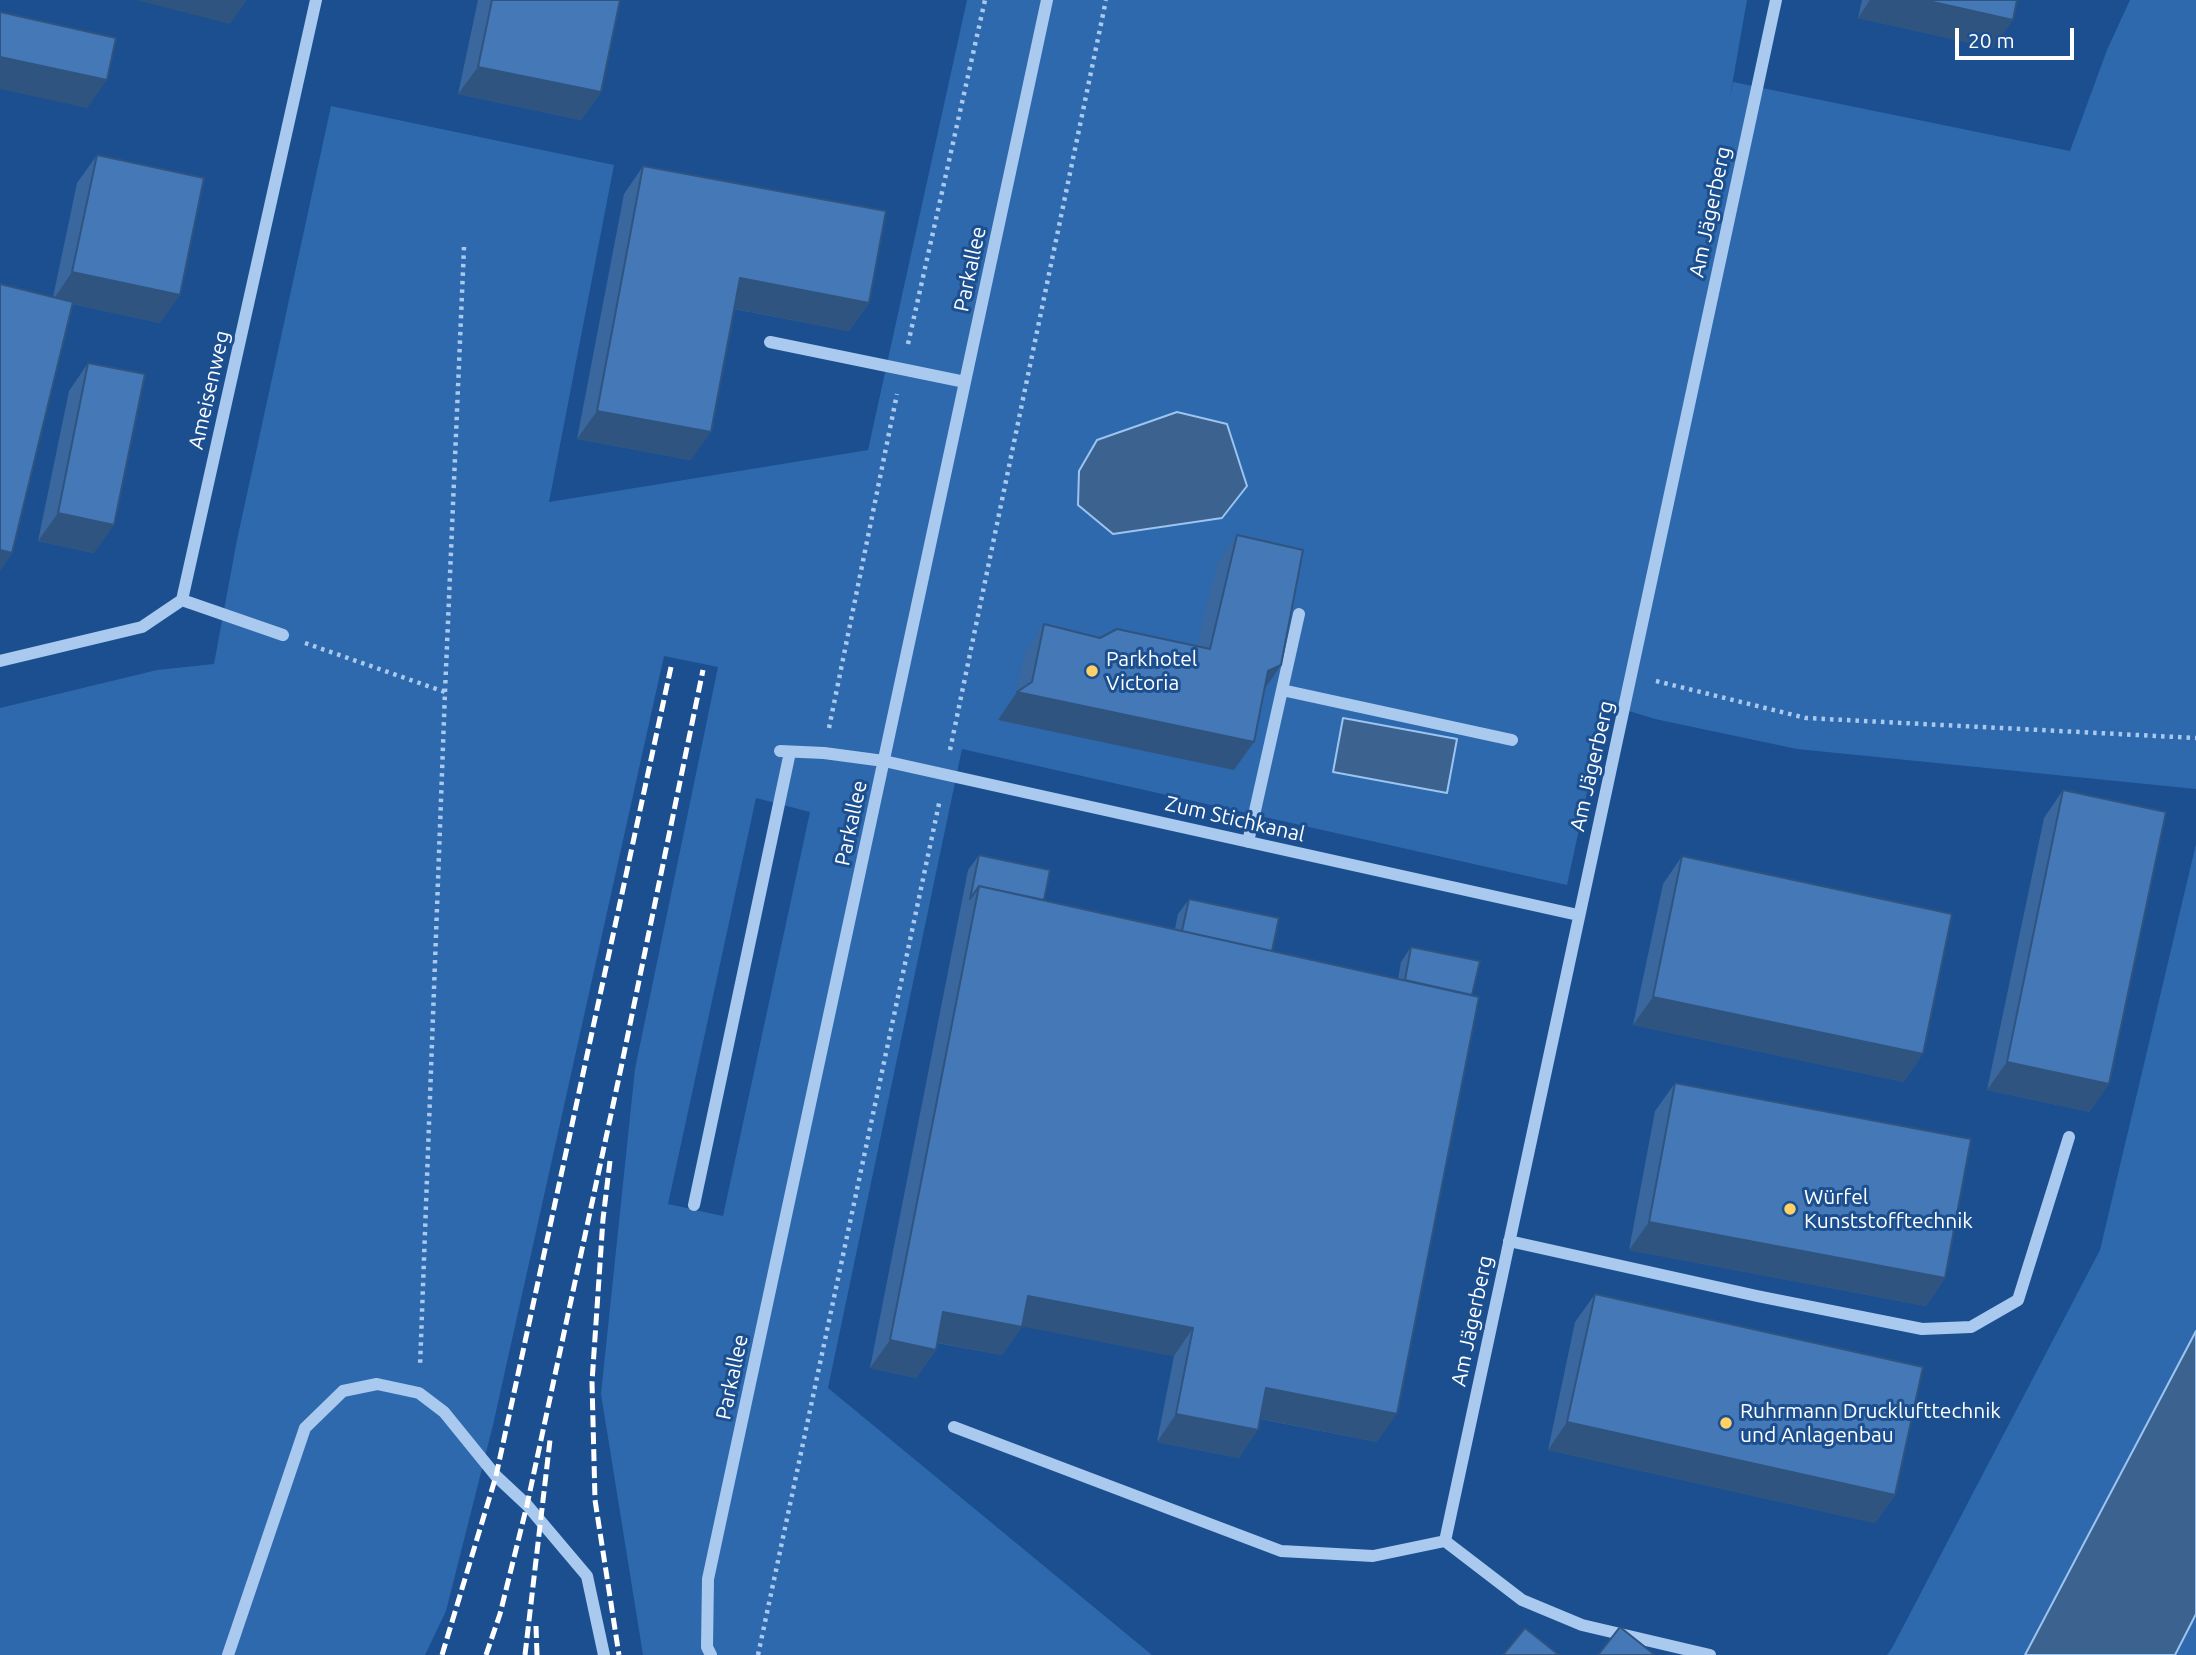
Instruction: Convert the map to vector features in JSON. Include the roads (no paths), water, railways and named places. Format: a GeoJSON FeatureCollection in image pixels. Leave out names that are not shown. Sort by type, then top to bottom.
{"type":"FeatureCollection","features":[{"type":"Feature","properties":{"kind":"street","name":"Ameisenweg"},"geometry":{"type":"LineString","coordinates":[[182,600],[316,0]]}},
{"type":"Feature","properties":{"kind":"street","name":"Parkallee"},"geometry":{"type":"LineString","coordinates":[[711,1655],[707,1647],[708,1579],[1047,0]]}},
{"type":"Feature","properties":{"kind":"street","name":"Am Jägerberg"},"geometry":{"type":"LineString","coordinates":[[1445,1541],[1577,915],[1632,675],[1776,0]]}},
{"type":"Feature","properties":{"kind":"street"},"geometry":{"type":"LineString","coordinates":[[770,342],[965,382]]}},
{"type":"Feature","properties":{"kind":"street"},"geometry":{"type":"LineString","coordinates":[[0,661],[142,627],[182,600],[283,635]]}},
{"type":"Feature","properties":{"kind":"street"},"geometry":{"type":"LineString","coordinates":[[1248,842],[1299,614]]}},
{"type":"Feature","properties":{"kind":"street"},"geometry":{"type":"LineString","coordinates":[[1282,690],[1512,740]]}},
{"type":"Feature","properties":{"kind":"street","name":"Zum Stichkanal"},"geometry":{"type":"LineString","coordinates":[[694,1205],[785,751],[884,761],[1577,915]]}},
{"type":"Feature","properties":{"kind":"street"},"geometry":{"type":"LineString","coordinates":[[1509,1241],[1922,1329],[1971,1327],[2018,1300],[2069,1137]]}},
{"type":"Feature","properties":{"kind":"street"},"geometry":{"type":"LineString","coordinates":[[228,1655],[305,1428],[343,1391],[377,1384],[419,1393],[444,1412],[496,1476],[527,1504],[587,1576],[604,1655]]}},
{"type":"Feature","properties":{"kind":"street"},"geometry":{"type":"LineString","coordinates":[[954,1427],[1281,1551],[1373,1556],[1445,1541],[1522,1600],[1582,1625],[1710,1655]]}},
{"type":"Feature","properties":{"kind":"railway"},"geometry":{"type":"LineString","coordinates":[[442,1655],[496,1476],[671,667]]}},
{"type":"Feature","properties":{"kind":"railway"},"geometry":{"type":"LineString","coordinates":[[486,1655],[500,1614],[527,1505],[703,670]]}},
{"type":"Feature","properties":{"kind":"railway"},"geometry":{"type":"LineString","coordinates":[[610,1161],[603,1219],[592,1382],[595,1500],[619,1655]]}},
{"type":"Feature","properties":{"kind":"railway"},"geometry":{"type":"LineString","coordinates":[[525,1655],[550,1440]]}},
{"type":"Feature","properties":{"kind":"railway"},"geometry":{"type":"LineString","coordinates":[[536,1626],[537,1655]]}},
{"type":"Feature","properties":{"kind":"place","name":"Parkhotel Victoria"},"geometry":{"type":"Point","coordinates":[1092,671]}},
{"type":"Feature","properties":{"kind":"place","name":"Würfel Kunststofftechnik"},"geometry":{"type":"Point","coordinates":[1790,1209]}},
{"type":"Feature","properties":{"kind":"place","name":"Ruhrmann Drucklufttechnik und Anlagenbau"},"geometry":{"type":"Point","coordinates":[1726,1423]}}]}
